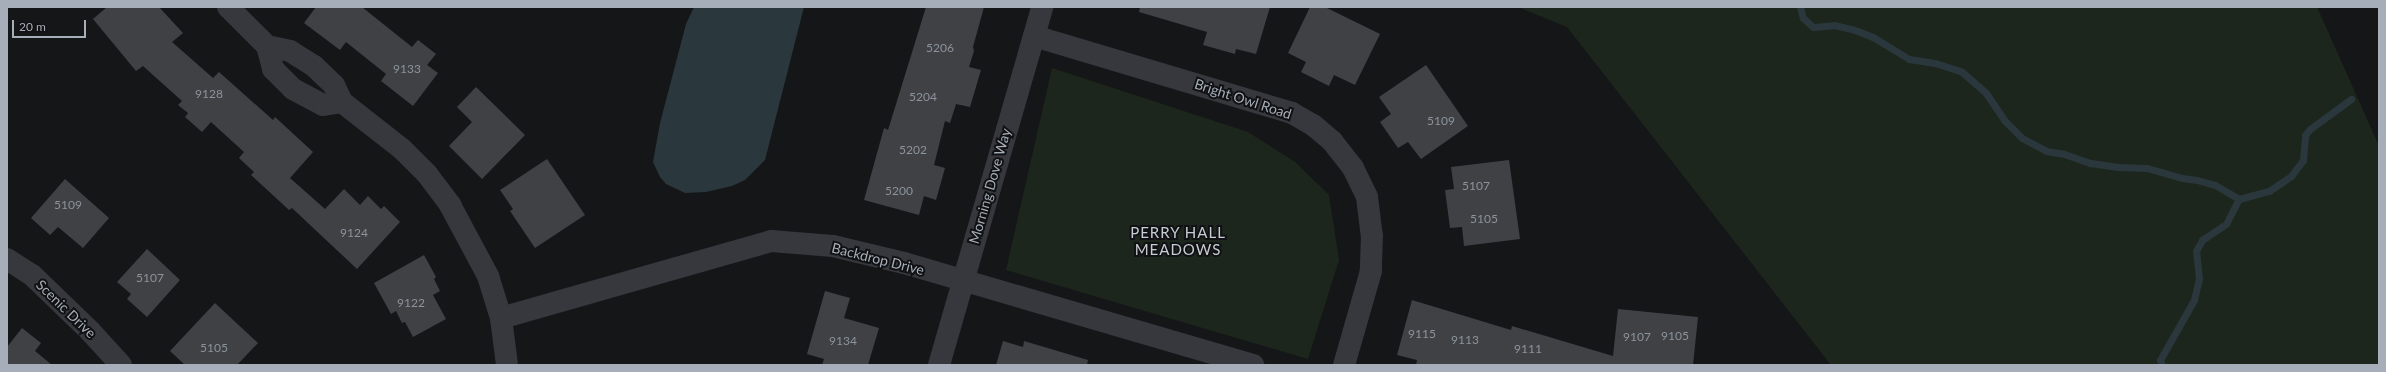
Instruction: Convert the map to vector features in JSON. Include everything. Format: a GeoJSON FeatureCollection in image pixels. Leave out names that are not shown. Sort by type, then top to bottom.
{"type":"FeatureCollection","features":[{"type":"Feature","properties":{"kind":"street"},"geometry":{"type":"LineString","coordinates":[[228,7],[267,46],[273,69],[293,88],[323,105],[342,102]]}},
{"type":"Feature","properties":{"kind":"street","name":"Morning Dove Way"},"geometry":{"type":"LineString","coordinates":[[939,365],[1042,7]]}},
{"type":"Feature","properties":{"kind":"street","name":"Bright Owl Road"},"geometry":{"type":"LineString","coordinates":[[1034,36],[1292,113],[1313,125],[1332,141],[1353,168],[1367,197],[1372,235],[1371,271],[1344,365]]}},
{"type":"Feature","properties":{"kind":"street"},"geometry":{"type":"LineString","coordinates":[[267,46],[290,51],[314,66],[334,85],[342,102],[402,149],[427,174],[450,205],[488,276],[501,318],[507,365]]}},
{"type":"Feature","properties":{"kind":"street","name":"Backdrop Drive"},"geometry":{"type":"LineString","coordinates":[[501,318],[771,241],[833,246],[904,263],[963,282],[1253,365]]}},
{"type":"Feature","properties":{"kind":"street","name":"Scenic Drive"},"geometry":{"type":"LineString","coordinates":[[7,259],[32,275],[90,331],[121,365]]}},
{"type":"Feature","properties":{"kind":"shaded area"},"geometry":{"type":"Polygon","coordinates":[[[694,7],[804,7],[765,160],[745,180],[732,186],[706,192],[685,193],[666,184],[660,177],[653,162],[660,123],[686,24],[694,7]]]}},
{"type":"Feature","properties":{"kind":"shaded area"},"geometry":{"type":"Polygon","coordinates":[[[1518,7],[2317,7],[2379,146],[2379,365],[1831,365],[1567,27],[1518,7]]]}},
{"type":"Feature","properties":{"kind":"shaded area"},"geometry":{"type":"Polygon","coordinates":[[[1052,68],[1248,132],[1295,162],[1329,195],[1339,260],[1308,359],[1006,270],[1052,68]]]}},
{"type":"Feature","properties":{"kind":"building"},"geometry":{"type":"Polygon","coordinates":[[[107,7],[159,7],[183,33],[172,42],[213,78],[219,72],[273,120],[275,117],[313,152],[290,178],[325,209],[344,189],[360,205],[368,196],[381,209],[384,206],[400,222],[357,269],[292,208],[289,210],[251,175],[254,172],[239,158],[244,152],[211,122],[202,132],[185,117],[188,113],[178,105],[182,101],[143,66],[136,71],[93,19],[107,7]]]}},
{"type":"Feature","properties":{"kind":"building"},"geometry":{"type":"Polygon","coordinates":[[[316,7],[362,7],[412,47],[418,40],[436,54],[427,65],[438,73],[413,106],[381,81],[386,74],[346,42],[340,50],[304,23],[316,7]]]}},
{"type":"Feature","properties":{"kind":"building"},"geometry":{"type":"Polygon","coordinates":[[[926,7],[984,7],[969,67],[981,70],[970,107],[956,104],[950,123],[945,121],[934,165],[945,168],[936,200],[924,196],[919,215],[864,200],[884,128],[888,130],[926,7]]]}},
{"type":"Feature","properties":{"kind":"building"},"geometry":{"type":"Polygon","coordinates":[[[1140,7],[1270,7],[1256,54],[1236,49],[1235,54],[1203,45],[1207,32],[1139,12],[1140,7]]]}},
{"type":"Feature","properties":{"kind":"building"},"geometry":{"type":"Polygon","coordinates":[[[1310,7],[1325,7],[1380,34],[1355,85],[1334,75],[1329,86],[1301,72],[1306,62],[1288,53],[1310,7]]]}},
{"type":"Feature","properties":{"kind":"building"},"geometry":{"type":"Polygon","coordinates":[[[1426,65],[1468,126],[1421,159],[1408,142],[1398,148],[1380,122],[1391,114],[1379,97],[1426,65]]]}},
{"type":"Feature","properties":{"kind":"building"},"geometry":{"type":"Polygon","coordinates":[[[476,87],[525,135],[482,179],[449,146],[472,122],[457,107],[476,87]]]}},
{"type":"Feature","properties":{"kind":"building"},"geometry":{"type":"Polygon","coordinates":[[[547,159],[585,215],[535,248],[510,211],[513,209],[500,190],[547,159]]]}},
{"type":"Feature","properties":{"kind":"building"},"geometry":{"type":"Polygon","coordinates":[[[1509,160],[1520,239],[1464,246],[1462,227],[1450,228],[1445,190],[1454,189],[1451,167],[1509,160]]]}},
{"type":"Feature","properties":{"kind":"building"},"geometry":{"type":"Polygon","coordinates":[[[65,179],[109,218],[83,248],[58,227],[50,235],[31,218],[65,179]]]}},
{"type":"Feature","properties":{"kind":"building"},"geometry":{"type":"Polygon","coordinates":[[[147,249],[180,280],[147,317],[127,299],[131,294],[117,282],[147,249]]]}},
{"type":"Feature","properties":{"kind":"building"},"geometry":{"type":"Polygon","coordinates":[[[424,255],[436,277],[434,279],[440,291],[433,295],[446,319],[413,337],[405,322],[402,323],[396,311],[391,314],[374,283],[424,255]]]}},
{"type":"Feature","properties":{"kind":"building"},"geometry":{"type":"Polygon","coordinates":[[[825,291],[850,298],[844,318],[879,328],[868,365],[822,365],[824,359],[807,354],[825,291]]]}},
{"type":"Feature","properties":{"kind":"building"},"geometry":{"type":"Polygon","coordinates":[[[1412,300],[1511,330],[1512,326],[1613,356],[1618,309],[1698,317],[1693,365],[1416,365],[1417,360],[1397,355],[1412,300]]]}},
{"type":"Feature","properties":{"kind":"building"},"geometry":{"type":"Polygon","coordinates":[[[215,303],[258,343],[237,365],[185,365],[170,351],[215,303]]]}},
{"type":"Feature","properties":{"kind":"building"},"geometry":{"type":"Polygon","coordinates":[[[22,328],[41,343],[35,351],[52,365],[7,365],[7,347],[22,328]]]}},
{"type":"Feature","properties":{"kind":"building"},"geometry":{"type":"Polygon","coordinates":[[[1003,341],[1023,347],[1024,341],[1088,360],[1087,365],[996,365],[1003,341]]]}},
{"type":"Feature","properties":{"kind":"waterway"},"geometry":{"type":"LineString","coordinates":[[1800,7],[1803,18],[1813,27],[1834,25],[1852,29],[1873,37],[1909,59],[1935,63],[1962,72],[1986,93],[2004,120],[2022,138],[2046,151],[2064,154],[2090,163],[2119,167],[2147,168],[2182,178],[2197,180],[2215,185],[2239,199]]}},
{"type":"Feature","properties":{"kind":"waterway"},"geometry":{"type":"LineString","coordinates":[[2162,365],[2160,360],[2194,300],[2199,279],[2196,251],[2202,240],[2226,224],[2239,199],[2269,191],[2291,176],[2303,160],[2305,135],[2310,129],[2351,99]]}},
{"type":"Feature","properties":{"kind":"district","name":"PERRY HALL MEADOWS"},"geometry":{"type":"Point","coordinates":[1178,240]}}]}
